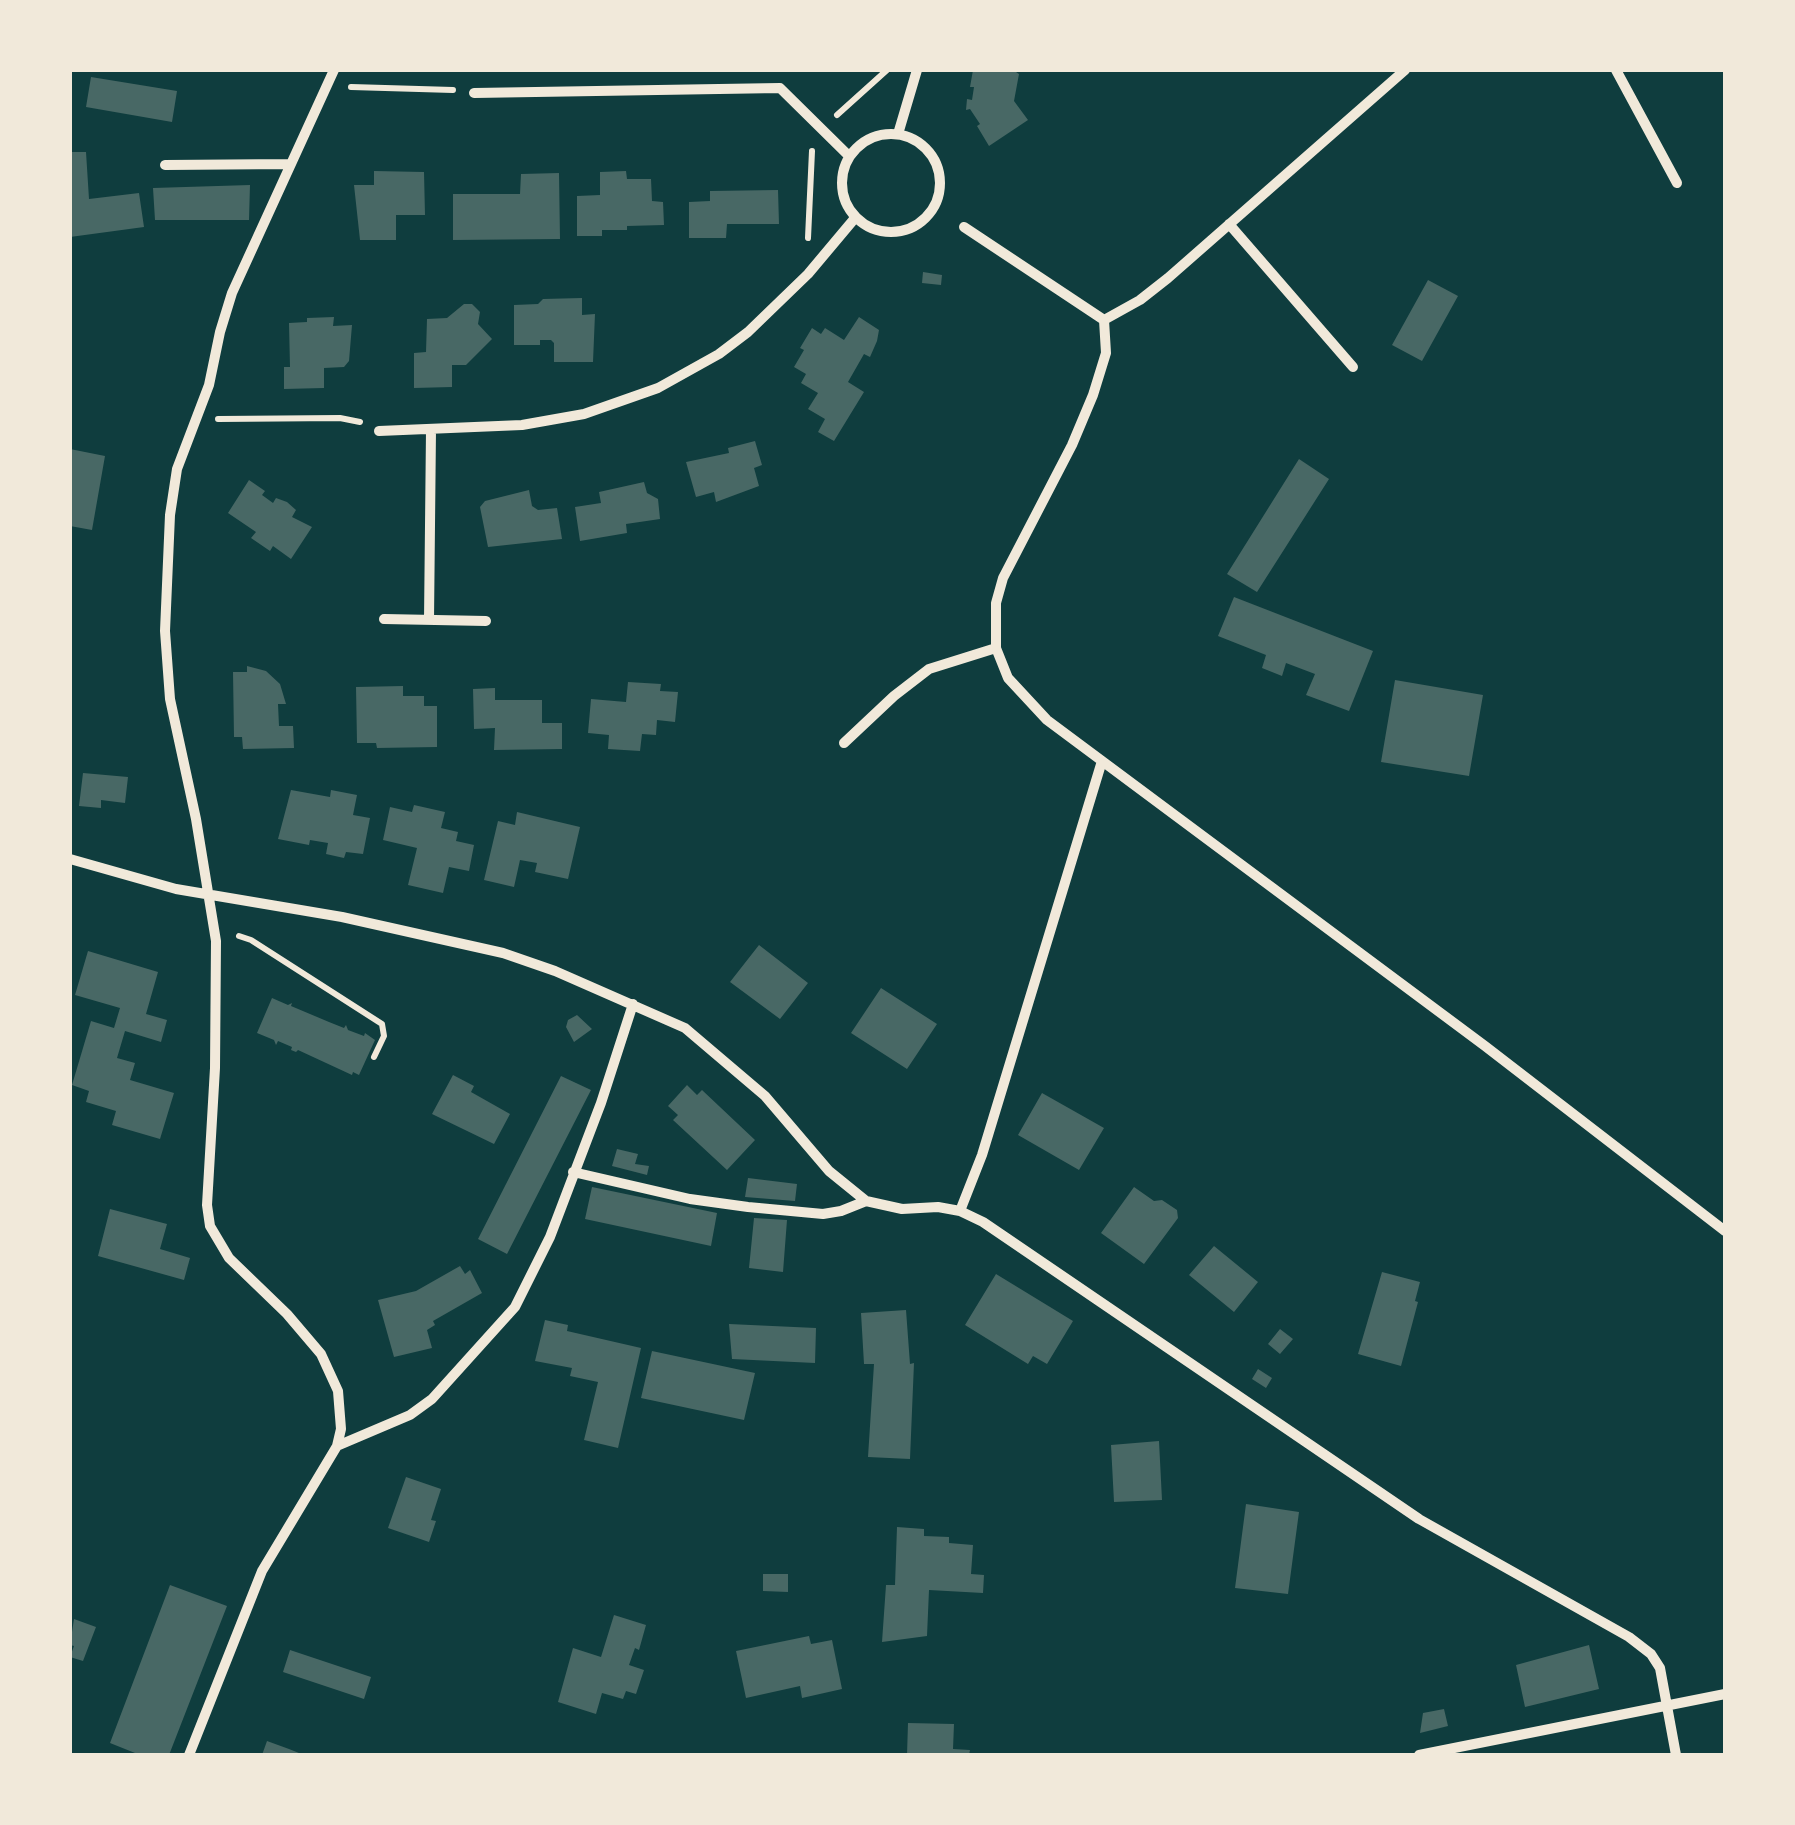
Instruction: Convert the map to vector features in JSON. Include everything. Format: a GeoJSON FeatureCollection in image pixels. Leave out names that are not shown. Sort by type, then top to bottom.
{"type":"FeatureCollection","features":[{"type":"Feature","properties":{"kind":"street"},"geometry":{"type":"LineString","coordinates":[[189,1755],[262,1570],[336,1446],[341,1429],[338,1391],[321,1354],[287,1314],[229,1258],[210,1226],[207,1205],[216,1068],[214,929],[170,699],[165,631],[170,515],[177,469],[209,385],[232,293],[334,70]]}},
{"type":"Feature","properties":{"kind":"street"},"geometry":{"type":"LineString","coordinates":[[898,134],[917,70]]}},
{"type":"Feature","properties":{"kind":"street"},"geometry":{"type":"LineString","coordinates":[[1104,320],[1140,300],[1405,70]]}},
{"type":"Feature","properties":{"kind":"street"},"geometry":{"type":"LineString","coordinates":[[1616,70],[1677,183]]}},
{"type":"Feature","properties":{"kind":"street"},"geometry":{"type":"LineString","coordinates":[[474,93],[780,88],[849,156]]}},
{"type":"Feature","properties":{"kind":"street"},"geometry":{"type":"LineString","coordinates":[[898,134],[914,140],[936,161],[940,190],[934,208],[914,227],[899,233],[883,233],[855,218],[847,208],[841,181],[849,156],[871,138],[898,134]]}},
{"type":"Feature","properties":{"kind":"street"},"geometry":{"type":"LineString","coordinates":[[165,165],[290,164]]}},
{"type":"Feature","properties":{"kind":"street"},"geometry":{"type":"LineString","coordinates":[[379,431],[522,425],[571,416],[658,388],[748,332],[808,274],[855,218]]}},
{"type":"Feature","properties":{"kind":"street"},"geometry":{"type":"LineString","coordinates":[[1229,224],[1353,366]]}},
{"type":"Feature","properties":{"kind":"street"},"geometry":{"type":"LineString","coordinates":[[964,227],[1104,320]]}},
{"type":"Feature","properties":{"kind":"street"},"geometry":{"type":"LineString","coordinates":[[1104,320],[1106,353],[1093,395],[1072,445],[1003,578],[996,603],[996,648],[1008,678],[1047,720],[1725,1230]]}},
{"type":"Feature","properties":{"kind":"street"},"geometry":{"type":"LineString","coordinates":[[430,620],[431,430]]}},
{"type":"Feature","properties":{"kind":"street"},"geometry":{"type":"LineString","coordinates":[[384,619],[486,620]]}},
{"type":"Feature","properties":{"kind":"street"},"geometry":{"type":"LineString","coordinates":[[844,743],[929,669],[996,648]]}},
{"type":"Feature","properties":{"kind":"street"},"geometry":{"type":"LineString","coordinates":[[960,1211],[982,1155],[1102,761]]}},
{"type":"Feature","properties":{"kind":"street"},"geometry":{"type":"LineString","coordinates":[[70,859],[210,896],[342,917],[503,953],[555,970],[686,1028],[736,1069],[786,1118],[829,1170],[866,1200],[902,1208],[960,1211],[1008,1236],[1419,1518],[1629,1637],[1651,1654],[1660,1668],[1676,1755]]}},
{"type":"Feature","properties":{"kind":"street"},"geometry":{"type":"LineString","coordinates":[[336,1446],[410,1415],[432,1399],[515,1307],[550,1237],[633,1004]]}},
{"type":"Feature","properties":{"kind":"street"},"geometry":{"type":"LineString","coordinates":[[573,1172],[690,1199],[823,1214],[866,1200]]}},
{"type":"Feature","properties":{"kind":"street"},"geometry":{"type":"LineString","coordinates":[[1419,1755],[1725,1694]]}},
{"type":"Feature","properties":{"kind":"path"},"geometry":{"type":"LineString","coordinates":[[328,86],[474,93]]}},
{"type":"Feature","properties":{"kind":"path"},"geometry":{"type":"LineString","coordinates":[[195,419],[351,418],[379,431]]}},
{"type":"Feature","properties":{"kind":"path"},"geometry":{"type":"LineString","coordinates":[[214,929],[252,940],[382,1024],[384,1036],[374,1057]]}},
{"type":"Feature","properties":{"kind":"building"},"geometry":{"type":"Polygon","coordinates":[[[973,70],[1013,70],[1019,74],[1014,101],[1028,120],[989,146],[977,126],[980,124],[970,109],[966,110],[967,99],[972,100],[973,70]]]}},
{"type":"Feature","properties":{"kind":"building"},"geometry":{"type":"Polygon","coordinates":[[[91,77],[177,91],[172,122],[86,107],[91,77]]]}},
{"type":"Feature","properties":{"kind":"building"},"geometry":{"type":"Polygon","coordinates":[[[70,152],[86,152],[89,199],[139,193],[144,227],[70,237],[70,152]]]}},
{"type":"Feature","properties":{"kind":"building"},"geometry":{"type":"Polygon","coordinates":[[[374,171],[424,172],[425,215],[396,215],[396,240],[360,240],[354,185],[374,185],[374,171]]]}},
{"type":"Feature","properties":{"kind":"building"},"geometry":{"type":"Polygon","coordinates":[[[626,171],[627,179],[651,179],[652,201],[663,202],[664,225],[627,226],[627,230],[602,230],[602,236],[577,236],[577,196],[600,195],[600,172],[626,171]]]}},
{"type":"Feature","properties":{"kind":"building"},"geometry":{"type":"Polygon","coordinates":[[[559,173],[560,239],[453,240],[453,194],[520,194],[521,174],[559,173]]]}},
{"type":"Feature","properties":{"kind":"building"},"geometry":{"type":"Polygon","coordinates":[[[250,185],[249,220],[155,220],[153,188],[250,185]]]}},
{"type":"Feature","properties":{"kind":"building"},"geometry":{"type":"Polygon","coordinates":[[[778,190],[779,224],[727,224],[726,238],[689,238],[689,202],[710,201],[710,191],[778,190]]]}},
{"type":"Feature","properties":{"kind":"building"},"geometry":{"type":"Polygon","coordinates":[[[923,272],[942,275],[941,285],[922,283],[923,272]]]}},
{"type":"Feature","properties":{"kind":"building"},"geometry":{"type":"Polygon","coordinates":[[[1428,280],[1458,296],[1422,361],[1392,345],[1428,280]]]}},
{"type":"Feature","properties":{"kind":"building"},"geometry":{"type":"Polygon","coordinates":[[[582,298],[582,315],[595,314],[593,362],[554,362],[551,340],[540,340],[540,345],[514,345],[514,305],[582,298]]]}},
{"type":"Feature","properties":{"kind":"building"},"geometry":{"type":"Polygon","coordinates":[[[464,304],[472,304],[480,312],[478,324],[492,339],[466,365],[452,365],[452,387],[414,388],[414,353],[426,352],[427,319],[447,318],[464,304]]]}},
{"type":"Feature","properties":{"kind":"building"},"geometry":{"type":"Polygon","coordinates":[[[334,317],[333,326],[352,325],[349,361],[344,367],[324,368],[324,388],[284,389],[284,367],[290,367],[289,323],[334,317]]]}},
{"type":"Feature","properties":{"kind":"building"},"geometry":{"type":"Polygon","coordinates":[[[859,317],[879,330],[877,341],[870,357],[864,354],[848,382],[864,392],[834,441],[818,432],[825,419],[808,409],[818,393],[801,383],[806,374],[794,367],[812,328],[821,334],[825,328],[844,340],[859,317]]]}},
{"type":"Feature","properties":{"kind":"building"},"geometry":{"type":"Polygon","coordinates":[[[755,441],[762,465],[754,468],[759,486],[716,502],[714,492],[696,497],[686,462],[729,453],[728,448],[755,441]]]}},
{"type":"Feature","properties":{"kind":"building"},"geometry":{"type":"Polygon","coordinates":[[[70,449],[105,456],[92,530],[70,526],[70,449]]]}},
{"type":"Feature","properties":{"kind":"building"},"geometry":{"type":"Polygon","coordinates":[[[1299,459],[1329,479],[1257,592],[1227,574],[1299,459]]]}},
{"type":"Feature","properties":{"kind":"building"},"geometry":{"type":"Polygon","coordinates":[[[249,480],[265,491],[262,495],[273,503],[276,498],[287,502],[296,510],[292,517],[312,527],[291,559],[273,546],[270,551],[251,538],[256,532],[228,513],[249,480]]]}},
{"type":"Feature","properties":{"kind":"building"},"geometry":{"type":"Polygon","coordinates":[[[644,482],[647,493],[658,499],[660,519],[626,524],[627,533],[580,541],[575,507],[601,503],[599,492],[644,482]]]}},
{"type":"Feature","properties":{"kind":"building"},"geometry":{"type":"Polygon","coordinates":[[[529,490],[532,506],[538,510],[557,508],[562,539],[488,547],[480,507],[485,501],[529,490]]]}},
{"type":"Feature","properties":{"kind":"building"},"geometry":{"type":"Polygon","coordinates":[[[1234,597],[1373,651],[1349,711],[1306,695],[1315,674],[1286,663],[1282,676],[1262,668],[1266,655],[1218,636],[1234,597]]]}},
{"type":"Feature","properties":{"kind":"building"},"geometry":{"type":"Polygon","coordinates":[[[247,666],[266,671],[280,684],[286,704],[278,704],[279,726],[293,726],[294,748],[243,749],[242,737],[234,737],[233,672],[247,672],[247,666]]]}},
{"type":"Feature","properties":{"kind":"building"},"geometry":{"type":"Polygon","coordinates":[[[1395,680],[1483,695],[1469,776],[1381,762],[1395,680]]]}},
{"type":"Feature","properties":{"kind":"building"},"geometry":{"type":"Polygon","coordinates":[[[628,682],[661,684],[660,691],[678,692],[675,722],[657,720],[656,735],[642,734],[640,751],[608,749],[609,735],[588,733],[591,699],[626,702],[628,682]]]}},
{"type":"Feature","properties":{"kind":"building"},"geometry":{"type":"Polygon","coordinates":[[[403,686],[403,696],[424,696],[424,706],[437,706],[437,747],[377,748],[376,743],[357,743],[356,687],[403,686]]]}},
{"type":"Feature","properties":{"kind":"building"},"geometry":{"type":"Polygon","coordinates":[[[495,688],[495,700],[542,700],[542,723],[562,723],[562,749],[494,750],[495,728],[474,729],[473,689],[495,688]]]}},
{"type":"Feature","properties":{"kind":"building"},"geometry":{"type":"Polygon","coordinates":[[[83,773],[128,777],[125,803],[101,800],[101,808],[79,806],[83,773]]]}},
{"type":"Feature","properties":{"kind":"building"},"geometry":{"type":"Polygon","coordinates":[[[291,790],[330,797],[331,790],[357,795],[353,815],[370,818],[363,854],[346,852],[344,858],[326,854],[328,843],[310,840],[309,845],[278,839],[291,790]]]}},
{"type":"Feature","properties":{"kind":"building"},"geometry":{"type":"Polygon","coordinates":[[[414,805],[445,812],[441,828],[458,832],[456,841],[474,845],[469,871],[449,867],[443,893],[408,885],[417,848],[383,840],[390,807],[412,812],[414,805]]]}},
{"type":"Feature","properties":{"kind":"building"},"geometry":{"type":"Polygon","coordinates":[[[517,812],[580,827],[568,879],[535,872],[537,863],[520,860],[514,887],[484,880],[498,821],[515,825],[517,812]]]}},
{"type":"Feature","properties":{"kind":"building"},"geometry":{"type":"Polygon","coordinates":[[[759,945],[808,983],[780,1019],[730,982],[759,945]]]}},
{"type":"Feature","properties":{"kind":"building"},"geometry":{"type":"Polygon","coordinates":[[[88,951],[158,972],[146,1014],[167,1020],[161,1042],[125,1031],[117,1058],[135,1063],[130,1080],[174,1093],[160,1139],[112,1125],[116,1111],[86,1102],[89,1091],[72,1085],[91,1021],[114,1028],[120,1008],[75,995],[88,951]]]}},
{"type":"Feature","properties":{"kind":"building"},"geometry":{"type":"Polygon","coordinates":[[[881,988],[937,1024],[907,1069],[851,1033],[881,988]]]}},
{"type":"Feature","properties":{"kind":"building"},"geometry":{"type":"Polygon","coordinates":[[[272,998],[375,1040],[359,1075],[291,1050],[292,1047],[278,1041],[276,1045],[274,1040],[257,1033],[272,998]]]}},
{"type":"Feature","properties":{"kind":"building"},"geometry":{"type":"Polygon","coordinates":[[[577,1015],[592,1029],[574,1042],[566,1027],[568,1020],[577,1015]]]}},
{"type":"Feature","properties":{"kind":"building"},"geometry":{"type":"Polygon","coordinates":[[[453,1075],[474,1086],[471,1092],[510,1114],[494,1144],[432,1114],[453,1075]]]}},
{"type":"Feature","properties":{"kind":"building"},"geometry":{"type":"Polygon","coordinates":[[[561,1076],[591,1090],[507,1254],[478,1239],[561,1076]]]}},
{"type":"Feature","properties":{"kind":"building"},"geometry":{"type":"Polygon","coordinates":[[[687,1085],[697,1095],[702,1090],[755,1140],[727,1170],[673,1120],[678,1115],[668,1106],[687,1085]]]}},
{"type":"Feature","properties":{"kind":"building"},"geometry":{"type":"Polygon","coordinates":[[[1042,1093],[1104,1128],[1079,1170],[1018,1135],[1042,1093]]]}},
{"type":"Feature","properties":{"kind":"building"},"geometry":{"type":"Polygon","coordinates":[[[617,1149],[638,1154],[635,1164],[649,1166],[647,1175],[612,1166],[617,1149]]]}},
{"type":"Feature","properties":{"kind":"building"},"geometry":{"type":"Polygon","coordinates":[[[748,1178],[797,1184],[795,1201],[745,1197],[748,1178]]]}},
{"type":"Feature","properties":{"kind":"building"},"geometry":{"type":"Polygon","coordinates":[[[592,1187],[717,1213],[711,1246],[585,1219],[592,1187]]]}},
{"type":"Feature","properties":{"kind":"building"},"geometry":{"type":"Polygon","coordinates":[[[1134,1187],[1177,1210],[1178,1218],[1144,1264],[1101,1233],[1134,1187]]]}},
{"type":"Feature","properties":{"kind":"building"},"geometry":{"type":"Polygon","coordinates":[[[110,1209],[167,1224],[160,1249],[190,1258],[184,1280],[98,1256],[110,1209]]]}},
{"type":"Feature","properties":{"kind":"building"},"geometry":{"type":"Polygon","coordinates":[[[754,1218],[787,1220],[783,1272],[749,1268],[754,1218]]]}},
{"type":"Feature","properties":{"kind":"building"},"geometry":{"type":"Polygon","coordinates":[[[1214,1246],[1258,1282],[1234,1312],[1189,1275],[1214,1246]]]}},
{"type":"Feature","properties":{"kind":"building"},"geometry":{"type":"Polygon","coordinates":[[[460,1266],[465,1274],[470,1270],[482,1293],[433,1321],[435,1325],[427,1330],[432,1348],[394,1357],[378,1300],[416,1291],[460,1266]]]}},
{"type":"Feature","properties":{"kind":"building"},"geometry":{"type":"Polygon","coordinates":[[[1382,1272],[1420,1282],[1401,1366],[1358,1354],[1382,1272]]]}},
{"type":"Feature","properties":{"kind":"building"},"geometry":{"type":"Polygon","coordinates":[[[996,1274],[1073,1321],[1047,1364],[1033,1356],[1028,1364],[965,1325],[996,1274]]]}},
{"type":"Feature","properties":{"kind":"building"},"geometry":{"type":"Polygon","coordinates":[[[906,1310],[910,1364],[914,1363],[910,1459],[868,1457],[874,1364],[864,1364],[861,1313],[906,1310]]]}},
{"type":"Feature","properties":{"kind":"building"},"geometry":{"type":"Polygon","coordinates":[[[545,1320],[568,1325],[567,1331],[641,1348],[618,1448],[584,1440],[598,1382],[570,1376],[572,1368],[535,1361],[545,1320]]]}},
{"type":"Feature","properties":{"kind":"building"},"geometry":{"type":"Polygon","coordinates":[[[729,1324],[816,1328],[815,1363],[732,1359],[729,1324]]]}},
{"type":"Feature","properties":{"kind":"building"},"geometry":{"type":"Polygon","coordinates":[[[1280,1329],[1293,1339],[1280,1354],[1268,1344],[1280,1329]]]}},
{"type":"Feature","properties":{"kind":"building"},"geometry":{"type":"Polygon","coordinates":[[[652,1351],[755,1373],[744,1420],[641,1398],[652,1351]]]}},
{"type":"Feature","properties":{"kind":"building"},"geometry":{"type":"Polygon","coordinates":[[[1258,1369],[1272,1378],[1266,1388],[1252,1379],[1258,1369]]]}},
{"type":"Feature","properties":{"kind":"building"},"geometry":{"type":"Polygon","coordinates":[[[1159,1441],[1162,1500],[1114,1502],[1111,1445],[1159,1441]]]}},
{"type":"Feature","properties":{"kind":"building"},"geometry":{"type":"Polygon","coordinates":[[[406,1477],[441,1489],[429,1542],[388,1528],[406,1477]]]}},
{"type":"Feature","properties":{"kind":"building"},"geometry":{"type":"Polygon","coordinates":[[[1246,1504],[1299,1512],[1288,1594],[1235,1588],[1246,1504]]]}},
{"type":"Feature","properties":{"kind":"building"},"geometry":{"type":"Polygon","coordinates":[[[897,1527],[924,1529],[924,1536],[949,1537],[949,1543],[973,1545],[971,1574],[984,1575],[983,1593],[929,1590],[927,1636],[882,1642],[886,1585],[895,1585],[897,1527]]]}},
{"type":"Feature","properties":{"kind":"building"},"geometry":{"type":"Polygon","coordinates":[[[763,1574],[788,1574],[788,1592],[763,1591],[763,1574]]]}},
{"type":"Feature","properties":{"kind":"building"},"geometry":{"type":"Polygon","coordinates":[[[170,1585],[227,1606],[169,1755],[140,1755],[110,1743],[170,1585]]]}},
{"type":"Feature","properties":{"kind":"building"},"geometry":{"type":"Polygon","coordinates":[[[614,1615],[646,1625],[639,1650],[635,1648],[629,1665],[644,1670],[636,1694],[626,1691],[623,1699],[602,1693],[596,1714],[558,1702],[573,1648],[601,1657],[614,1615]]]}},
{"type":"Feature","properties":{"kind":"building"},"geometry":{"type":"Polygon","coordinates":[[[74,1619],[96,1627],[83,1661],[70,1657],[74,1619]]]}},
{"type":"Feature","properties":{"kind":"building"},"geometry":{"type":"Polygon","coordinates":[[[809,1636],[811,1644],[832,1640],[842,1689],[802,1698],[800,1686],[746,1698],[736,1651],[809,1636]]]}},
{"type":"Feature","properties":{"kind":"building"},"geometry":{"type":"Polygon","coordinates":[[[1589,1645],[1599,1689],[1525,1707],[1516,1665],[1589,1645]]]}},
{"type":"Feature","properties":{"kind":"building"},"geometry":{"type":"Polygon","coordinates":[[[290,1650],[371,1677],[364,1699],[283,1672],[290,1650]]]}},
{"type":"Feature","properties":{"kind":"building"},"geometry":{"type":"Polygon","coordinates":[[[1444,1709],[1448,1726],[1420,1733],[1423,1713],[1444,1709]]]}},
{"type":"Feature","properties":{"kind":"building"},"geometry":{"type":"Polygon","coordinates":[[[908,1723],[954,1724],[953,1749],[970,1750],[969,1755],[907,1755],[908,1723]]]}},
{"type":"Feature","properties":{"kind":"building"},"geometry":{"type":"Polygon","coordinates":[[[267,1741],[289,1749],[304,1755],[262,1755],[267,1741]]]}}]}
